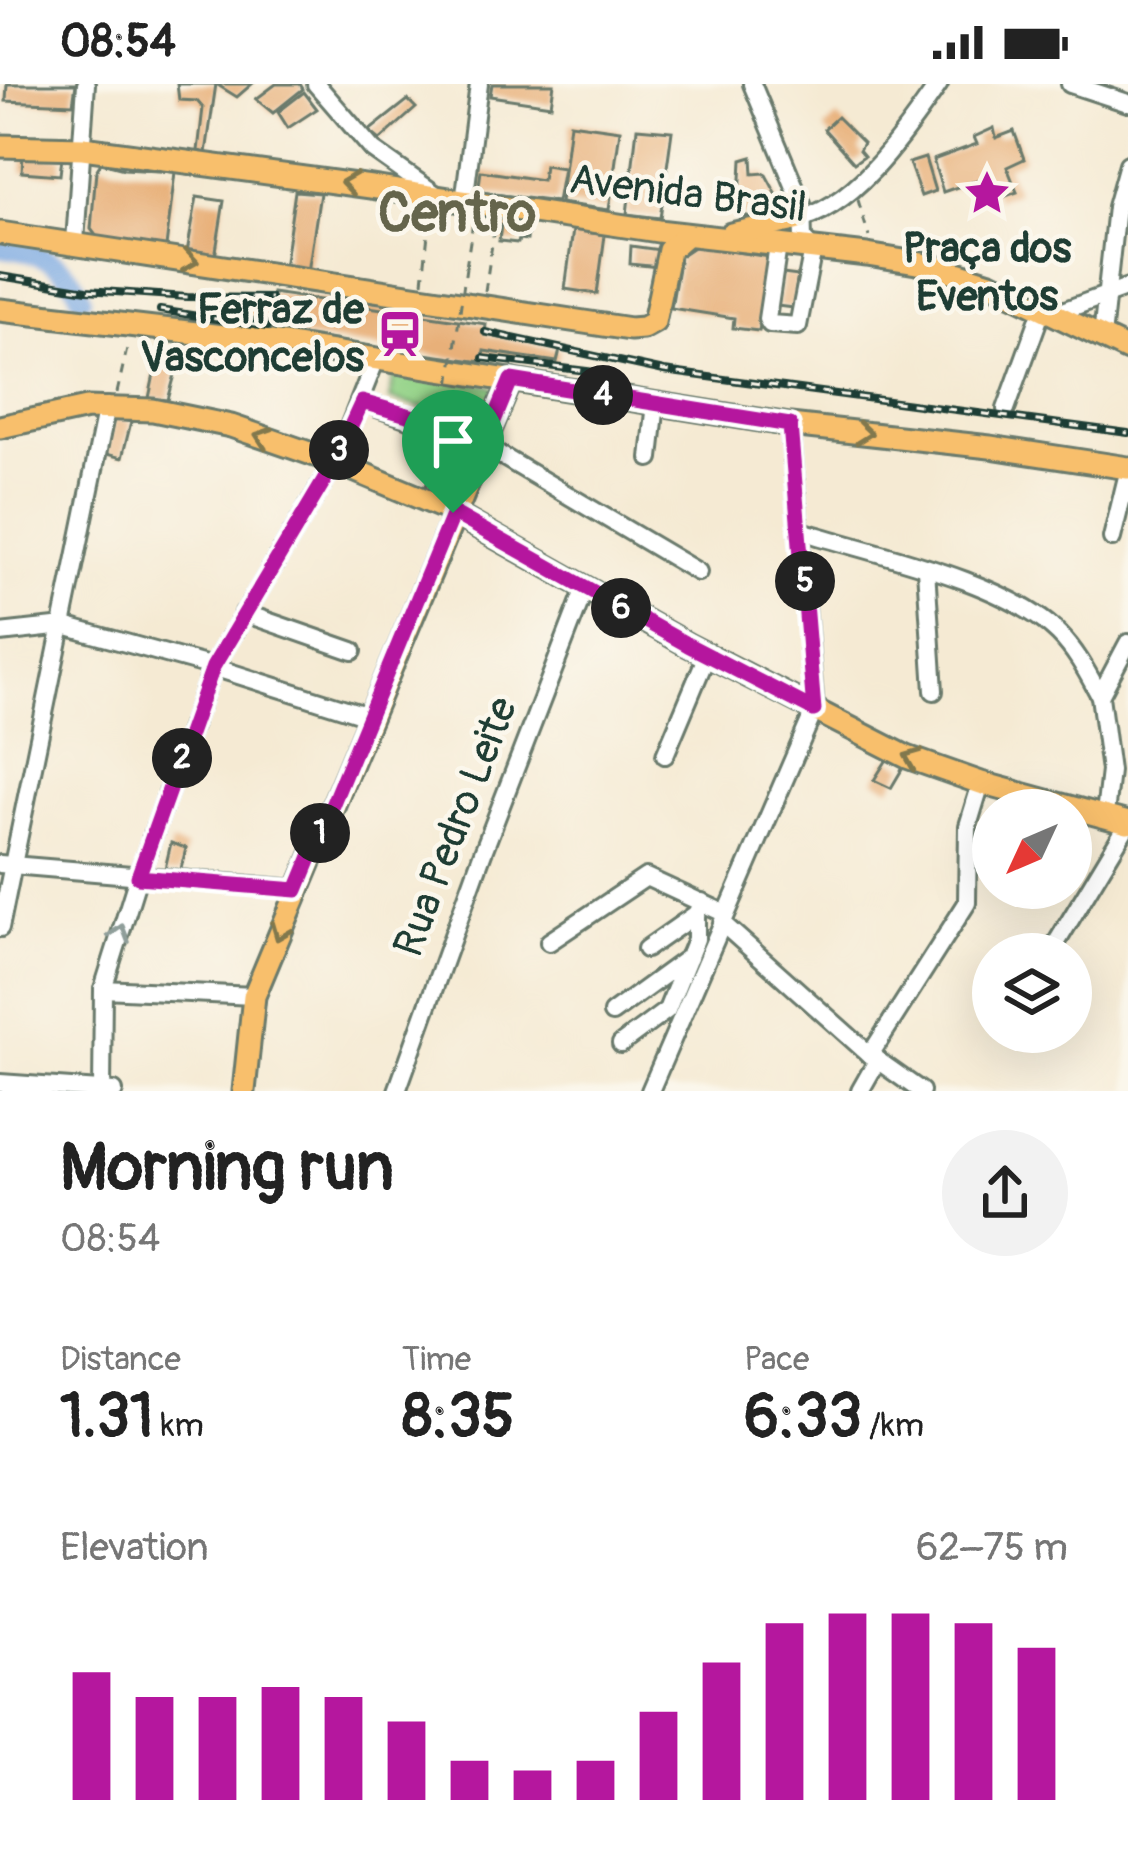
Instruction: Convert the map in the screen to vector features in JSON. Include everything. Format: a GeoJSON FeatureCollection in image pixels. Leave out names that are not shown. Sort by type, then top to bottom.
{"type":"FeatureCollection","features":[{"type":"Feature","properties":{"kind":"main road","name":"Avenida Brasil"},"geometry":{"type":"LineString","coordinates":[[0,146],[462,202],[671,239],[713,237],[871,255],[975,289],[1005,292],[1128,350]]}},
{"type":"Feature","properties":{"kind":"main road"},"geometry":{"type":"LineString","coordinates":[[713,237],[800,219]]}},
{"type":"Feature","properties":{"kind":"main road"},"geometry":{"type":"LineString","coordinates":[[0,233],[630,328],[650,326],[658,316],[671,239]]}},
{"type":"Feature","properties":{"kind":"main road"},"geometry":{"type":"LineString","coordinates":[[0,310],[376,359],[790,425],[990,447],[1128,471]]}},
{"type":"Feature","properties":{"kind":"main road"},"geometry":{"type":"LineString","coordinates":[[244,1091],[254,996],[511,380]]}},
{"type":"Feature","properties":{"kind":"main road"},"geometry":{"type":"LineString","coordinates":[[0,427],[22,419],[113,406],[231,426],[335,462],[453,513],[707,655],[907,757],[981,783],[1128,823]]}},
{"type":"Feature","properties":{"kind":"street"},"geometry":{"type":"LineString","coordinates":[[75,242],[89,155],[86,84]]}},
{"type":"Feature","properties":{"kind":"street"},"geometry":{"type":"LineString","coordinates":[[316,84],[373,149],[462,202],[479,84]]}},
{"type":"Feature","properties":{"kind":"street"},"geometry":{"type":"LineString","coordinates":[[752,84],[802,204],[800,219],[803,239],[814,249],[798,326],[793,328],[770,324],[767,319],[770,245],[800,219],[854,187],[891,148],[939,84]]}},
{"type":"Feature","properties":{"kind":"street"},"geometry":{"type":"LineString","coordinates":[[1070,84],[1128,104]]}},
{"type":"Feature","properties":{"kind":"street"},"geometry":{"type":"LineString","coordinates":[[1102,337],[1116,207],[1128,164]]}},
{"type":"Feature","properties":{"kind":"street"},"geometry":{"type":"LineString","coordinates":[[1006,410],[1048,312],[1128,287]]}},
{"type":"Feature","properties":{"kind":"street"},"geometry":{"type":"LineString","coordinates":[[102,1090],[104,988],[213,667],[335,462],[376,359]]}},
{"type":"Feature","properties":{"kind":"street"},"geometry":{"type":"LineString","coordinates":[[362,402],[453,428],[698,572]]}},
{"type":"Feature","properties":{"kind":"street"},"geometry":{"type":"LineString","coordinates":[[650,458],[656,404]]}},
{"type":"Feature","properties":{"kind":"street"},"geometry":{"type":"LineString","coordinates":[[0,928],[6,865],[113,406]]}},
{"type":"Feature","properties":{"kind":"street"},"geometry":{"type":"LineString","coordinates":[[650,1091],[814,710],[790,425]]}},
{"type":"Feature","properties":{"kind":"street"},"geometry":{"type":"LineString","coordinates":[[1112,538],[1128,471]]}},
{"type":"Feature","properties":{"kind":"street"},"geometry":{"type":"LineString","coordinates":[[801,531],[926,569],[1030,610],[1057,631],[1078,655],[1100,696],[1110,771],[1105,814]]}},
{"type":"Feature","properties":{"kind":"street"},"geometry":{"type":"LineString","coordinates":[[926,569],[934,691]]}},
{"type":"Feature","properties":{"kind":"street","name":"Rua Pedro Leite"},"geometry":{"type":"LineString","coordinates":[[397,1091],[585,588]]}},
{"type":"Feature","properties":{"kind":"street"},"geometry":{"type":"LineString","coordinates":[[244,613],[353,651]]}},
{"type":"Feature","properties":{"kind":"street"},"geometry":{"type":"LineString","coordinates":[[0,633],[64,626],[368,716]]}},
{"type":"Feature","properties":{"kind":"street"},"geometry":{"type":"LineString","coordinates":[[1100,696],[1128,643]]}},
{"type":"Feature","properties":{"kind":"street"},"geometry":{"type":"LineString","coordinates":[[665,754],[707,655]]}},
{"type":"Feature","properties":{"kind":"street"},"geometry":{"type":"LineString","coordinates":[[860,1091],[873,1058],[967,903],[968,826],[981,783]]}},
{"type":"Feature","properties":{"kind":"street"},"geometry":{"type":"LineString","coordinates":[[1062,933],[1128,823]]}},
{"type":"Feature","properties":{"kind":"street"},"geometry":{"type":"LineString","coordinates":[[6,865],[297,890]]}},
{"type":"Feature","properties":{"kind":"street"},"geometry":{"type":"LineString","coordinates":[[549,942],[646,877],[724,918],[873,1058],[921,1091]]}},
{"type":"Feature","properties":{"kind":"street"},"geometry":{"type":"LineString","coordinates":[[646,949],[699,908]]}},
{"type":"Feature","properties":{"kind":"street"},"geometry":{"type":"LineString","coordinates":[[621,1044],[668,1010],[696,940],[699,908]]}},
{"type":"Feature","properties":{"kind":"street"},"geometry":{"type":"LineString","coordinates":[[612,1013],[689,956]]}},
{"type":"Feature","properties":{"kind":"street"},"geometry":{"type":"LineString","coordinates":[[104,988],[254,996]]}},
{"type":"Feature","properties":{"kind":"street"},"geometry":{"type":"LineString","coordinates":[[0,1083],[114,1091]]}},
{"type":"Feature","properties":{"kind":"path"},"geometry":{"type":"LineString","coordinates":[[854,187],[871,255]]}},
{"type":"Feature","properties":{"kind":"path"},"geometry":{"type":"LineString","coordinates":[[462,202],[466,267],[448,400],[481,408]]}},
{"type":"Feature","properties":{"kind":"path"},"geometry":{"type":"LineString","coordinates":[[422,296],[462,202]]}},
{"type":"Feature","properties":{"kind":"path"},"geometry":{"type":"LineString","coordinates":[[462,202],[482,305]]}},
{"type":"Feature","properties":{"kind":"path"},"geometry":{"type":"LineString","coordinates":[[113,406],[124,354],[138,326]]}},
{"type":"Feature","properties":{"kind":"green space"},"geometry":{"type":"Polygon","coordinates":[[[394,374],[483,385],[493,387],[497,394],[480,424],[390,399],[394,374]]]}},
{"type":"Feature","properties":{"kind":"building"},"geometry":{"type":"Polygon","coordinates":[[[7,84],[76,84],[73,104],[6,101],[7,84]]]}},
{"type":"Feature","properties":{"kind":"building"},"geometry":{"type":"Polygon","coordinates":[[[177,84],[216,84],[206,153],[198,151],[203,108],[197,101],[179,100],[177,84]]]}},
{"type":"Feature","properties":{"kind":"building"},"geometry":{"type":"Polygon","coordinates":[[[216,84],[252,84],[237,97],[216,84]]]}},
{"type":"Feature","properties":{"kind":"building"},"geometry":{"type":"Polygon","coordinates":[[[276,84],[300,84],[303,89],[273,113],[256,99],[276,84]]]}},
{"type":"Feature","properties":{"kind":"building"},"geometry":{"type":"Polygon","coordinates":[[[492,84],[554,84],[551,105],[490,96],[492,84]]]}},
{"type":"Feature","properties":{"kind":"building"},"geometry":{"type":"Polygon","coordinates":[[[304,92],[317,109],[288,128],[278,112],[304,92]]]}},
{"type":"Feature","properties":{"kind":"building"},"geometry":{"type":"Polygon","coordinates":[[[408,100],[416,108],[380,140],[369,131],[408,100]]]}},
{"type":"Feature","properties":{"kind":"building"},"geometry":{"type":"Polygon","coordinates":[[[837,117],[863,143],[859,150],[864,156],[854,163],[824,129],[837,117]]]}},
{"type":"Feature","properties":{"kind":"building"},"geometry":{"type":"Polygon","coordinates":[[[570,123],[620,130],[609,210],[560,203],[570,123]]]}},
{"type":"Feature","properties":{"kind":"building"},"geometry":{"type":"Polygon","coordinates":[[[637,128],[672,131],[660,218],[627,214],[637,128]]]}},
{"type":"Feature","properties":{"kind":"building"},"geometry":{"type":"Polygon","coordinates":[[[994,128],[996,138],[1014,131],[1024,159],[1007,167],[1017,192],[997,199],[989,176],[943,192],[933,160],[977,144],[974,137],[994,128]]]}},
{"type":"Feature","properties":{"kind":"building"},"geometry":{"type":"Polygon","coordinates":[[[23,154],[62,157],[60,175],[22,172],[23,154]]]}},
{"type":"Feature","properties":{"kind":"building"},"geometry":{"type":"Polygon","coordinates":[[[752,157],[753,174],[765,173],[778,197],[777,216],[739,216],[742,160],[752,157]]]}},
{"type":"Feature","properties":{"kind":"building"},"geometry":{"type":"Polygon","coordinates":[[[925,158],[935,191],[921,196],[909,163],[925,158]]]}},
{"type":"Feature","properties":{"kind":"building"},"geometry":{"type":"Polygon","coordinates":[[[101,163],[175,172],[166,247],[97,237],[91,229],[96,171],[101,163]]]}},
{"type":"Feature","properties":{"kind":"building"},"geometry":{"type":"Polygon","coordinates":[[[544,165],[563,168],[557,202],[478,192],[481,171],[542,180],[544,165]]]}},
{"type":"Feature","properties":{"kind":"building"},"geometry":{"type":"Polygon","coordinates":[[[295,191],[320,193],[308,272],[284,268],[295,191]]]}},
{"type":"Feature","properties":{"kind":"building"},"geometry":{"type":"Polygon","coordinates":[[[197,197],[224,201],[215,257],[187,252],[197,197]]]}},
{"type":"Feature","properties":{"kind":"building"},"geometry":{"type":"Polygon","coordinates":[[[529,223],[527,240],[499,241],[501,225],[529,223]]]}},
{"type":"Feature","properties":{"kind":"building"},"geometry":{"type":"Polygon","coordinates":[[[573,230],[605,235],[597,294],[565,289],[573,230]]]}},
{"type":"Feature","properties":{"kind":"building"},"geometry":{"type":"Polygon","coordinates":[[[631,246],[660,250],[659,267],[630,264],[631,246]]]}},
{"type":"Feature","properties":{"kind":"building"},"geometry":{"type":"Polygon","coordinates":[[[695,246],[770,257],[759,331],[733,328],[734,318],[671,308],[680,256],[695,246]]]}},
{"type":"Feature","properties":{"kind":"building"},"geometry":{"type":"Polygon","coordinates":[[[783,274],[798,276],[793,308],[777,306],[783,274]]]}},
{"type":"Feature","properties":{"kind":"building","name":"Ferraz de Vasconcelos"},"geometry":{"type":"Polygon","coordinates":[[[272,293],[486,324],[485,335],[560,350],[557,362],[484,351],[482,362],[267,332],[268,321],[233,316],[234,301],[270,304],[272,293]]]}},
{"type":"Feature","properties":{"kind":"building"},"geometry":{"type":"Polygon","coordinates":[[[159,351],[181,353],[168,400],[149,398],[159,351]]]}},
{"type":"Feature","properties":{"kind":"building"},"geometry":{"type":"Polygon","coordinates":[[[373,410],[451,432],[445,442],[374,417],[373,410]]]}},
{"type":"Feature","properties":{"kind":"building"},"geometry":{"type":"Polygon","coordinates":[[[114,418],[131,422],[122,458],[106,454],[114,418]]]}},
{"type":"Feature","properties":{"kind":"building"},"geometry":{"type":"Polygon","coordinates":[[[439,455],[454,462],[439,494],[425,488],[439,455]]]}},
{"type":"Feature","properties":{"kind":"building"},"geometry":{"type":"Polygon","coordinates":[[[888,758],[904,766],[891,788],[874,780],[888,758]]]}},
{"type":"Feature","properties":{"kind":"building"},"geometry":{"type":"Polygon","coordinates":[[[171,843],[186,848],[180,873],[164,873],[171,843]]]}},
{"type":"Feature","properties":{"kind":"waterway"},"geometry":{"type":"LineString","coordinates":[[0,247],[49,260],[68,275],[81,297]]}},
{"type":"Feature","properties":{"kind":"railway"},"geometry":{"type":"LineString","coordinates":[[0,276],[87,290],[271,298]]}},
{"type":"Feature","properties":{"kind":"railway"},"geometry":{"type":"LineString","coordinates":[[160,310],[267,327]]}},
{"type":"Feature","properties":{"kind":"railway"},"geometry":{"type":"LineString","coordinates":[[485,332],[664,371],[1128,433]]}},
{"type":"Feature","properties":{"kind":"railway"},"geometry":{"type":"LineString","coordinates":[[483,358],[611,374]]}},
{"type":"Feature","properties":{"kind":"place","name":"Praça dos Eventos"},"geometry":{"type":"Point","coordinates":[987,193]}},
{"type":"Feature","properties":{"kind":"place","name":"Ferraz de Vasconcelos"},"geometry":{"type":"Point","coordinates":[400,334]}},
{"type":"Feature","properties":{"kind":"district","name":"Centro"},"geometry":{"type":"Point","coordinates":[457,214]}},
{"type":"Feature","properties":{"kind":"route"},"geometry":{"type":"LineString","coordinates":[[511,380],[790,425],[814,710],[453,513],[297,890],[138,877],[213,667],[331,469],[362,402],[453,428],[484,445],[511,380]]}}]}
